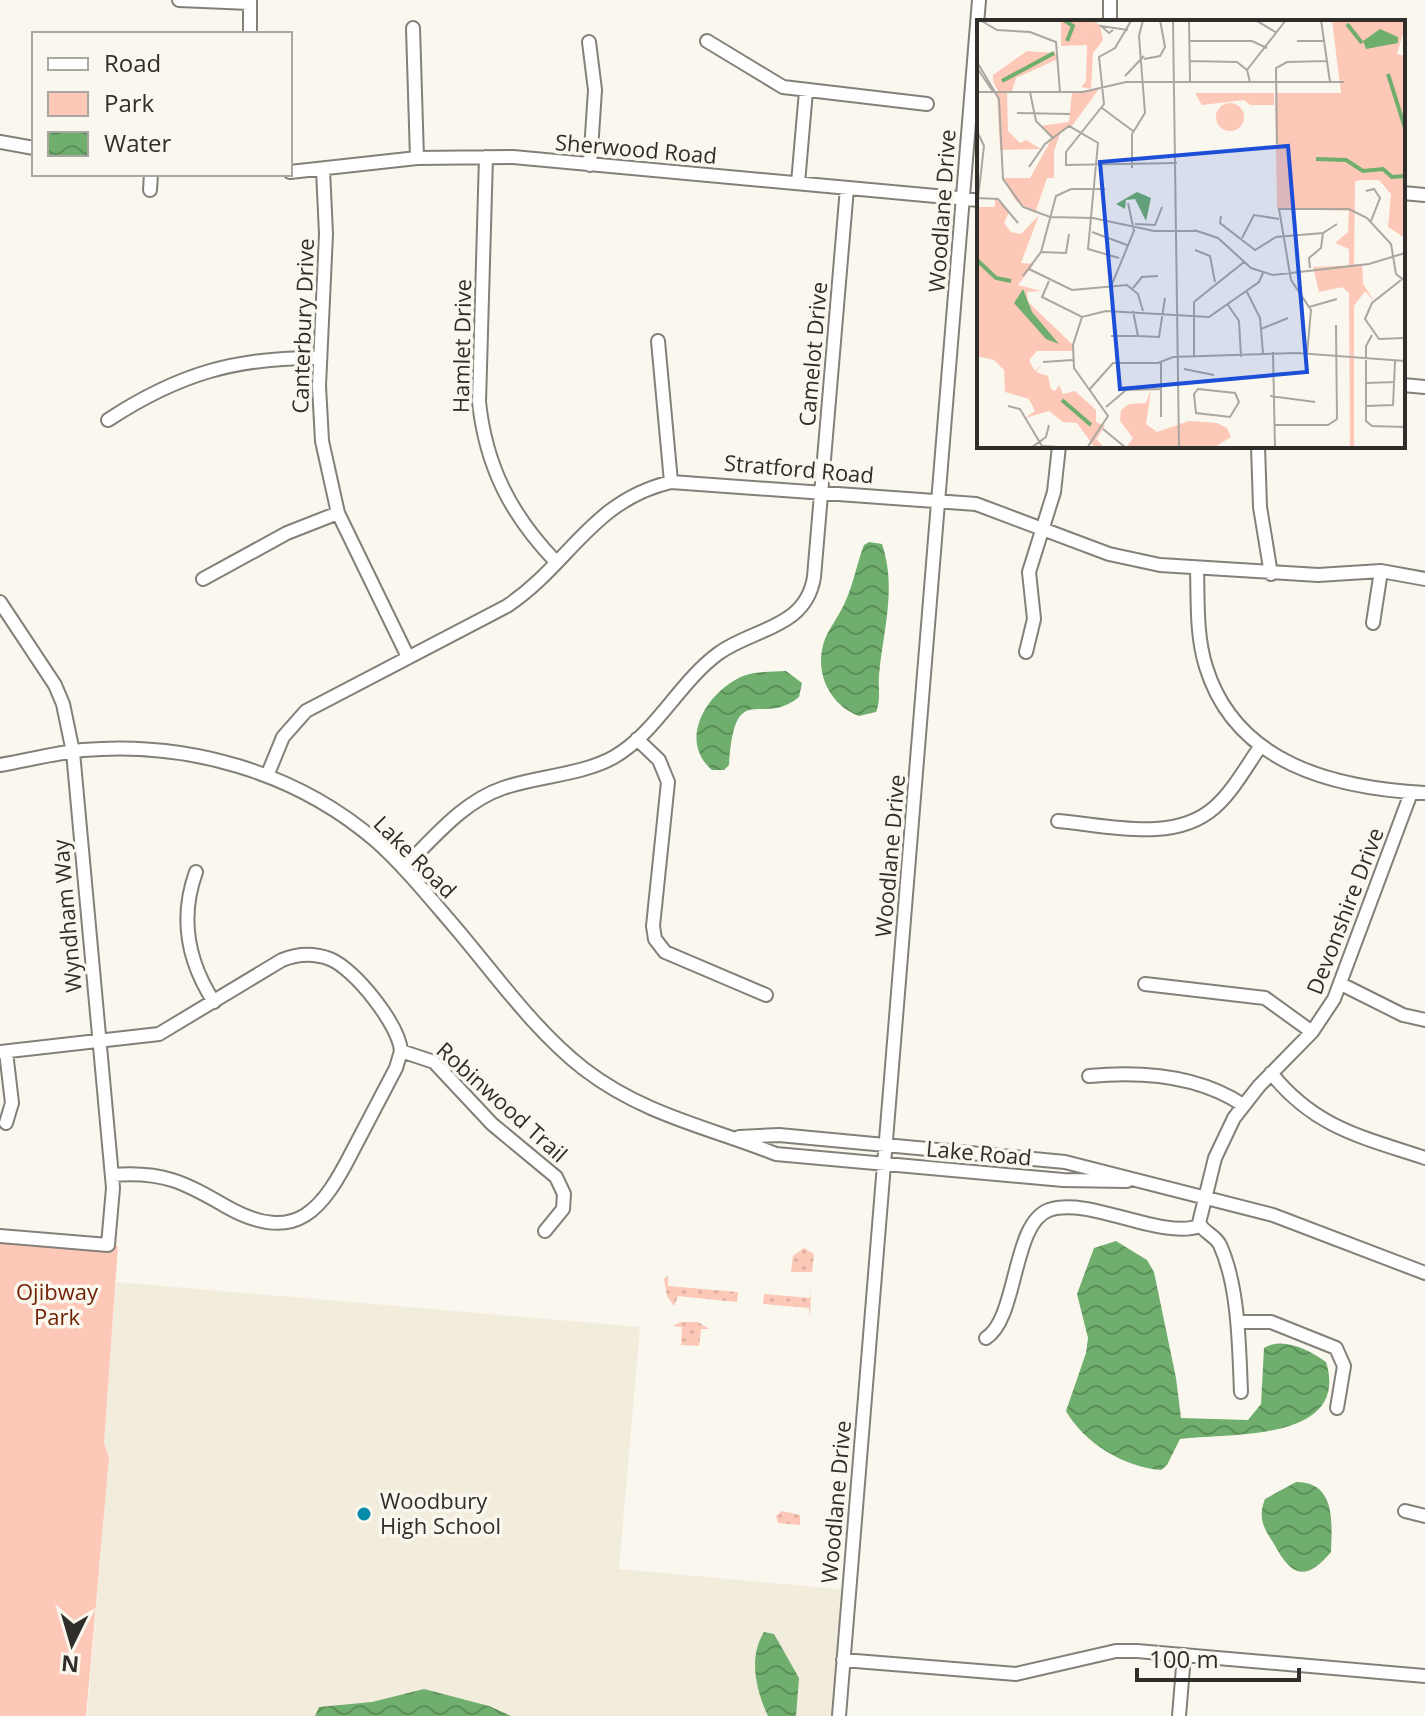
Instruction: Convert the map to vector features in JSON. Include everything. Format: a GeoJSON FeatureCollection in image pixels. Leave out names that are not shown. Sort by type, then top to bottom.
{"type":"FeatureCollection","features":[{"type":"Feature","properties":{"kind":"street"},"geometry":{"type":"LineString","coordinates":[[179,0],[250,2],[250,32]]}},
{"type":"Feature","properties":{"kind":"street","name":"Woodlane Drive"},"geometry":{"type":"LineString","coordinates":[[977,20],[979,0]]}},
{"type":"Feature","properties":{"kind":"street","name":"Woodlane Drive"},"geometry":{"type":"LineString","coordinates":[[839,1716],[977,25]]}},
{"type":"Feature","properties":{"kind":"street"},"geometry":{"type":"LineString","coordinates":[[413,28],[417,158]]}},
{"type":"Feature","properties":{"kind":"street"},"geometry":{"type":"LineString","coordinates":[[707,41],[777,84],[806,91],[927,104]]}},
{"type":"Feature","properties":{"kind":"street"},"geometry":{"type":"LineString","coordinates":[[589,42],[595,90],[590,165]]}},
{"type":"Feature","properties":{"kind":"street"},"geometry":{"type":"LineString","coordinates":[[798,183],[806,91]]}},
{"type":"Feature","properties":{"kind":"street"},"geometry":{"type":"LineString","coordinates":[[0,142],[32,148]]}},
{"type":"Feature","properties":{"kind":"street","name":"Sherwood Road"},"geometry":{"type":"LineString","coordinates":[[292,172],[417,158],[486,157],[977,200]]}},
{"type":"Feature","properties":{"kind":"street","name":"Hamlet Drive"},"geometry":{"type":"LineString","coordinates":[[486,157],[479,402],[482,429],[496,480],[520,520],[556,562]]}},
{"type":"Feature","properties":{"kind":"street","name":"Canterbury Drive"},"geometry":{"type":"LineString","coordinates":[[323,170],[326,234],[320,358],[322,441],[338,513],[408,657]]}},
{"type":"Feature","properties":{"kind":"street"},"geometry":{"type":"LineString","coordinates":[[150,190],[151,176]]}},
{"type":"Feature","properties":{"kind":"street","name":"Camelot Drive"},"geometry":{"type":"LineString","coordinates":[[403,868],[478,799],[504,788],[612,758],[637,739],[712,658],[789,619],[807,601],[814,577],[847,188]]}},
{"type":"Feature","properties":{"kind":"street"},"geometry":{"type":"LineString","coordinates":[[1405,193],[1425,195]]}},
{"type":"Feature","properties":{"kind":"street"},"geometry":{"type":"LineString","coordinates":[[658,341],[671,482]]}},
{"type":"Feature","properties":{"kind":"street"},"geometry":{"type":"LineString","coordinates":[[108,420],[160,388],[199,373],[267,359],[320,358]]}},
{"type":"Feature","properties":{"kind":"street"},"geometry":{"type":"LineString","coordinates":[[1405,385],[1425,387]]}},
{"type":"Feature","properties":{"kind":"street"},"geometry":{"type":"LineString","coordinates":[[1026,652],[1034,619],[1029,572],[1054,492],[1059,448]]}},
{"type":"Feature","properties":{"kind":"street"},"geometry":{"type":"LineString","coordinates":[[1258,448],[1260,507],[1271,574]]}},
{"type":"Feature","properties":{"kind":"street","name":"Stratford Road"},"geometry":{"type":"LineString","coordinates":[[267,776],[283,737],[306,711],[507,606],[524,595],[608,510],[629,495],[671,482],[976,504],[1042,526],[1109,554],[1197,569],[1271,574],[1381,571],[1425,579]]}},
{"type":"Feature","properties":{"kind":"street"},"geometry":{"type":"LineString","coordinates":[[203,579],[287,533],[338,513]]}},
{"type":"Feature","properties":{"kind":"street"},"geometry":{"type":"LineString","coordinates":[[1197,569],[1201,646],[1212,684],[1235,721],[1260,747],[1303,772],[1363,787],[1425,793]]}},
{"type":"Feature","properties":{"kind":"street"},"geometry":{"type":"LineString","coordinates":[[1373,623],[1381,571]]}},
{"type":"Feature","properties":{"kind":"street","name":"Wyndham Way"},"geometry":{"type":"LineString","coordinates":[[0,602],[6,623],[55,685],[63,704],[73,752],[112,1175],[108,1245],[0,1236]]}},
{"type":"Feature","properties":{"kind":"street"},"geometry":{"type":"LineString","coordinates":[[637,739],[659,760],[668,782],[653,926],[655,939],[671,956],[766,995]]}},
{"type":"Feature","properties":{"kind":"street"},"geometry":{"type":"LineString","coordinates":[[1058,821],[1153,829],[1185,825],[1213,808],[1260,747]]}},
{"type":"Feature","properties":{"kind":"street","name":"Lake Road"},"geometry":{"type":"LineString","coordinates":[[0,765],[73,752],[165,750],[214,759],[267,776],[341,815],[403,868],[550,1038],[585,1069],[626,1097],[666,1116],[735,1137],[776,1154],[1063,1180],[1127,1181]]}},
{"type":"Feature","properties":{"kind":"street","name":"Devonshire Drive"},"geometry":{"type":"LineString","coordinates":[[1200,1226],[1204,1196],[1223,1138],[1243,1105],[1312,1032],[1341,984],[1411,793]]}},
{"type":"Feature","properties":{"kind":"street"},"geometry":{"type":"LineString","coordinates":[[196,872],[188,900],[191,959],[214,1002]]}},
{"type":"Feature","properties":{"kind":"street","name":"Robinwood Trail"},"geometry":{"type":"LineString","coordinates":[[3,1052],[163,1033],[285,959],[300,955],[322,957],[343,967],[391,1021],[401,1051],[434,1062],[486,1119],[556,1177],[564,1194],[563,1209],[545,1231]]}},
{"type":"Feature","properties":{"kind":"street"},"geometry":{"type":"LineString","coordinates":[[1145,984],[1268,999],[1312,1032]]}},
{"type":"Feature","properties":{"kind":"street"},"geometry":{"type":"LineString","coordinates":[[1341,984],[1406,1016],[1425,1020]]}},
{"type":"Feature","properties":{"kind":"street"},"geometry":{"type":"LineString","coordinates":[[112,1175],[163,1175],[254,1220],[277,1223],[299,1219],[320,1206],[335,1185],[396,1068],[401,1051]]}},
{"type":"Feature","properties":{"kind":"street"},"geometry":{"type":"LineString","coordinates":[[3,1052],[12,1103],[6,1123]]}},
{"type":"Feature","properties":{"kind":"street"},"geometry":{"type":"LineString","coordinates":[[1089,1076],[1137,1073],[1198,1083],[1243,1105]]}},
{"type":"Feature","properties":{"kind":"street"},"geometry":{"type":"LineString","coordinates":[[1271,1073],[1297,1103],[1328,1124],[1425,1158]]}},
{"type":"Feature","properties":{"kind":"street","name":"Lake Road"},"geometry":{"type":"LineString","coordinates":[[735,1137],[779,1135],[1065,1162],[1127,1181],[1204,1196],[1308,1227],[1425,1273]]}},
{"type":"Feature","properties":{"kind":"street"},"geometry":{"type":"LineString","coordinates":[[986,1338],[1001,1322],[1024,1247],[1037,1220],[1046,1211],[1076,1210],[1179,1229],[1200,1226],[1220,1246],[1237,1322],[1241,1392]]}},
{"type":"Feature","properties":{"kind":"street"},"geometry":{"type":"LineString","coordinates":[[1237,1322],[1271,1322],[1336,1348],[1344,1366],[1337,1408]]}},
{"type":"Feature","properties":{"kind":"street"},"geometry":{"type":"LineString","coordinates":[[1405,1511],[1425,1516]]}},
{"type":"Feature","properties":{"kind":"street"},"geometry":{"type":"LineString","coordinates":[[843,1660],[1016,1674],[1116,1651],[1425,1676]]}},
{"type":"Feature","properties":{"kind":"street"},"geometry":{"type":"LineString","coordinates":[[1179,1716],[1184,1655]]}},
{"type":"Feature","properties":{"kind":"shaded area","name":"Woodbury High School"},"geometry":{"type":"Polygon","coordinates":[[[116,1282],[640,1327],[619,1569],[849,1590],[839,1716],[87,1716],[109,1458],[104,1443],[116,1282]]]}},
{"type":"Feature","properties":{"kind":"green space","name":"Ojibway Park"},"geometry":{"type":"Polygon","coordinates":[[[0,1236],[118,1246],[104,1443],[109,1458],[86,1716],[0,1716],[0,1236]]]}},
{"type":"Feature","properties":{"kind":"green space"},"geometry":{"type":"Polygon","coordinates":[[[804,1248],[814,1254],[812,1272],[791,1272],[793,1256],[804,1248]]]}},
{"type":"Feature","properties":{"kind":"green space"},"geometry":{"type":"Polygon","coordinates":[[[668,1276],[668,1286],[738,1292],[737,1302],[678,1296],[674,1306],[667,1296],[664,1279],[668,1276]]]}},
{"type":"Feature","properties":{"kind":"green space"},"geometry":{"type":"Polygon","coordinates":[[[811,1289],[810,1319],[809,1308],[763,1304],[764,1294],[810,1298],[811,1289]]]}},
{"type":"Feature","properties":{"kind":"green space"},"geometry":{"type":"Polygon","coordinates":[[[681,1322],[698,1322],[709,1329],[701,1329],[699,1346],[681,1345],[682,1327],[673,1326],[681,1322]]]}},
{"type":"Feature","properties":{"kind":"green space"},"geometry":{"type":"Polygon","coordinates":[[[782,1511],[800,1515],[800,1525],[778,1523],[776,1516],[782,1511]]]}},
{"type":"Feature","properties":{"kind":"water"},"geometry":{"type":"Polygon","coordinates":[[[869,542],[882,544],[889,593],[878,708],[876,712],[859,716],[839,704],[832,695],[826,685],[821,663],[825,639],[846,600],[864,545],[869,542]]]}},
{"type":"Feature","properties":{"kind":"water"},"geometry":{"type":"Polygon","coordinates":[[[786,671],[802,683],[799,697],[772,709],[744,713],[737,721],[732,738],[729,765],[724,770],[712,770],[697,746],[697,733],[700,720],[715,696],[742,676],[786,671]]]}},
{"type":"Feature","properties":{"kind":"water"},"geometry":{"type":"Polygon","coordinates":[[[1116,1241],[1147,1260],[1154,1272],[1181,1418],[1248,1420],[1261,1404],[1264,1348],[1279,1343],[1304,1349],[1326,1362],[1329,1388],[1320,1407],[1303,1420],[1280,1429],[1180,1439],[1167,1465],[1161,1470],[1133,1464],[1094,1443],[1066,1411],[1086,1353],[1088,1338],[1077,1294],[1094,1248],[1116,1241]]]}},
{"type":"Feature","properties":{"kind":"water"},"geometry":{"type":"Polygon","coordinates":[[[1296,1482],[1309,1484],[1325,1496],[1332,1528],[1331,1552],[1316,1566],[1303,1572],[1290,1567],[1284,1560],[1262,1520],[1265,1499],[1296,1482]]]}},
{"type":"Feature","properties":{"kind":"water"},"geometry":{"type":"Polygon","coordinates":[[[764,1632],[774,1634],[799,1678],[796,1716],[768,1716],[764,1706],[757,1685],[755,1663],[764,1632]]]}},
{"type":"Feature","properties":{"kind":"water"},"geometry":{"type":"Polygon","coordinates":[[[424,1689],[489,1706],[511,1716],[315,1716],[319,1707],[372,1702],[424,1689]]]}},
{"type":"Feature","properties":{"kind":"place","name":"Woodbury High School"},"geometry":{"type":"Point","coordinates":[364,1514]}}]}
